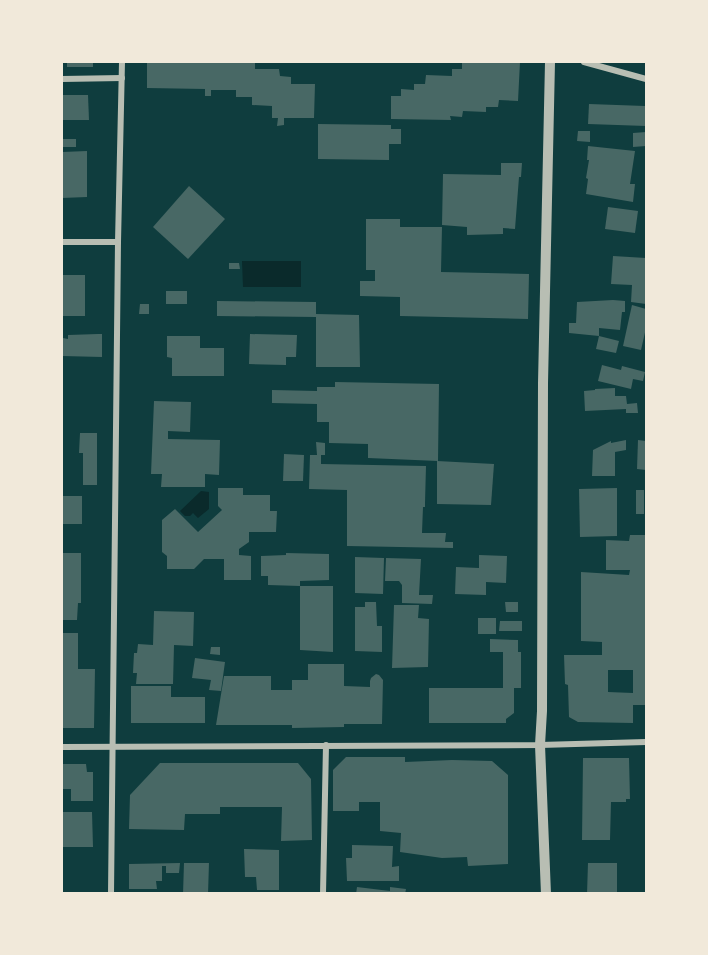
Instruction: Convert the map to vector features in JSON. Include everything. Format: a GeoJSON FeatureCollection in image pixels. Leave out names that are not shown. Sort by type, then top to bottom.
{"type":"FeatureCollection","features":[{"type":"Feature","properties":{"kind":"street"},"geometry":{"type":"LineString","coordinates":[[111,894],[122,62]]}},
{"type":"Feature","properties":{"kind":"street"},"geometry":{"type":"LineString","coordinates":[[546,894],[540,745],[543,383],[550,62]]}},
{"type":"Feature","properties":{"kind":"street"},"geometry":{"type":"LineString","coordinates":[[584,62],[646,79]]}},
{"type":"Feature","properties":{"kind":"street"},"geometry":{"type":"LineString","coordinates":[[62,79],[122,78]]}},
{"type":"Feature","properties":{"kind":"street"},"geometry":{"type":"LineString","coordinates":[[62,242],[118,242]]}},
{"type":"Feature","properties":{"kind":"street"},"geometry":{"type":"LineString","coordinates":[[62,747],[540,745],[646,742]]}},
{"type":"Feature","properties":{"kind":"street"},"geometry":{"type":"LineString","coordinates":[[323,894],[326,745]]}},
{"type":"Feature","properties":{"kind":"water"},"geometry":{"type":"Polygon","coordinates":[[[242,261],[301,261],[301,287],[243,287],[242,261]]]}},
{"type":"Feature","properties":{"kind":"water"},"geometry":{"type":"Polygon","coordinates":[[[201,491],[209,492],[209,509],[198,518],[193,513],[185,516],[180,511],[201,491]]]}},
{"type":"Feature","properties":{"kind":"building"},"geometry":{"type":"Polygon","coordinates":[[[67,62],[93,62],[93,67],[67,67],[67,62]]]}},
{"type":"Feature","properties":{"kind":"building"},"geometry":{"type":"Polygon","coordinates":[[[147,62],[255,62],[255,69],[279,69],[280,76],[291,77],[291,84],[315,84],[314,118],[284,118],[284,125],[277,126],[278,118],[272,118],[272,106],[252,105],[252,97],[236,97],[236,90],[211,90],[211,96],[205,96],[205,89],[147,88],[147,62]]]}},
{"type":"Feature","properties":{"kind":"building"},"geometry":{"type":"Polygon","coordinates":[[[520,62],[518,101],[499,100],[498,107],[486,107],[486,112],[463,111],[462,117],[450,116],[451,120],[391,119],[391,96],[401,96],[401,89],[414,90],[414,84],[425,84],[426,75],[452,76],[452,69],[462,69],[462,63],[520,62]]]}},
{"type":"Feature","properties":{"kind":"building"},"geometry":{"type":"Polygon","coordinates":[[[62,95],[88,95],[89,120],[62,120],[62,95]]]}},
{"type":"Feature","properties":{"kind":"building"},"geometry":{"type":"Polygon","coordinates":[[[589,104],[645,106],[646,126],[588,124],[589,104]]]}},
{"type":"Feature","properties":{"kind":"building"},"geometry":{"type":"Polygon","coordinates":[[[318,124],[391,125],[391,129],[401,129],[401,144],[389,144],[389,160],[318,159],[318,124]]]}},
{"type":"Feature","properties":{"kind":"building"},"geometry":{"type":"Polygon","coordinates":[[[578,131],[590,131],[590,142],[577,141],[578,131]]]}},
{"type":"Feature","properties":{"kind":"building"},"geometry":{"type":"Polygon","coordinates":[[[646,132],[646,146],[633,147],[633,133],[646,132]]]}},
{"type":"Feature","properties":{"kind":"building"},"geometry":{"type":"Polygon","coordinates":[[[62,139],[76,139],[76,147],[62,147],[62,139]]]}},
{"type":"Feature","properties":{"kind":"building"},"geometry":{"type":"Polygon","coordinates":[[[588,146],[635,151],[630,184],[635,184],[633,202],[586,194],[588,146]]]}},
{"type":"Feature","properties":{"kind":"building"},"geometry":{"type":"Polygon","coordinates":[[[87,151],[87,197],[62,198],[62,152],[87,151]]]}},
{"type":"Feature","properties":{"kind":"building"},"geometry":{"type":"Polygon","coordinates":[[[501,163],[522,163],[515,229],[503,228],[503,234],[467,235],[467,227],[442,225],[443,174],[501,175],[501,163]]]}},
{"type":"Feature","properties":{"kind":"building"},"geometry":{"type":"Polygon","coordinates":[[[189,186],[225,219],[188,259],[153,227],[189,186]]]}},
{"type":"Feature","properties":{"kind":"building"},"geometry":{"type":"Polygon","coordinates":[[[608,207],[638,211],[635,233],[605,229],[608,207]]]}},
{"type":"Feature","properties":{"kind":"building"},"geometry":{"type":"Polygon","coordinates":[[[366,219],[400,219],[400,227],[442,227],[441,272],[529,274],[528,319],[400,316],[400,297],[360,296],[360,281],[375,281],[375,270],[366,270],[366,219]]]}},
{"type":"Feature","properties":{"kind":"building"},"geometry":{"type":"Polygon","coordinates":[[[613,256],[646,258],[646,304],[631,302],[632,285],[611,284],[613,256]]]}},
{"type":"Feature","properties":{"kind":"building"},"geometry":{"type":"Polygon","coordinates":[[[229,263],[239,263],[240,269],[229,269],[229,263]]]}},
{"type":"Feature","properties":{"kind":"building"},"geometry":{"type":"Polygon","coordinates":[[[62,275],[85,275],[85,316],[62,316],[62,275]]]}},
{"type":"Feature","properties":{"kind":"building"},"geometry":{"type":"Polygon","coordinates":[[[166,291],[187,291],[187,304],[166,304],[166,291]]]}},
{"type":"Feature","properties":{"kind":"building"},"geometry":{"type":"Polygon","coordinates":[[[217,301],[316,302],[316,314],[359,315],[360,367],[316,367],[316,317],[217,316],[217,301]]]}},
{"type":"Feature","properties":{"kind":"building"},"geometry":{"type":"Polygon","coordinates":[[[625,301],[625,312],[622,312],[620,330],[599,328],[599,336],[569,333],[569,323],[576,323],[577,302],[625,301]]]}},
{"type":"Feature","properties":{"kind":"building"},"geometry":{"type":"Polygon","coordinates":[[[140,304],[149,304],[149,314],[139,314],[140,304]]]}},
{"type":"Feature","properties":{"kind":"building"},"geometry":{"type":"Polygon","coordinates":[[[632,305],[646,309],[646,328],[641,350],[623,346],[632,305]]]}},
{"type":"Feature","properties":{"kind":"building"},"geometry":{"type":"Polygon","coordinates":[[[102,334],[102,357],[62,356],[63,338],[68,339],[68,335],[102,334]]]}},
{"type":"Feature","properties":{"kind":"building"},"geometry":{"type":"Polygon","coordinates":[[[250,334],[297,335],[296,357],[286,357],[286,365],[249,364],[250,334]]]}},
{"type":"Feature","properties":{"kind":"building"},"geometry":{"type":"Polygon","coordinates":[[[167,336],[200,336],[200,348],[224,348],[224,376],[172,376],[172,358],[167,357],[167,336]]]}},
{"type":"Feature","properties":{"kind":"building"},"geometry":{"type":"Polygon","coordinates":[[[599,336],[619,341],[616,353],[596,349],[599,336]]]}},
{"type":"Feature","properties":{"kind":"building"},"geometry":{"type":"Polygon","coordinates":[[[602,365],[621,370],[622,366],[645,372],[643,381],[633,379],[631,389],[598,381],[602,365]]]}},
{"type":"Feature","properties":{"kind":"building"},"geometry":{"type":"Polygon","coordinates":[[[335,382],[439,384],[438,461],[368,458],[368,444],[329,443],[329,422],[317,422],[317,404],[272,403],[272,390],[317,391],[317,387],[335,387],[335,382]]]}},
{"type":"Feature","properties":{"kind":"building"},"geometry":{"type":"Polygon","coordinates":[[[615,388],[615,396],[626,396],[627,404],[637,403],[638,413],[626,413],[626,409],[585,411],[584,391],[615,388]]]}},
{"type":"Feature","properties":{"kind":"building"},"geometry":{"type":"Polygon","coordinates":[[[154,401],[191,402],[190,432],[168,431],[168,439],[220,440],[219,475],[205,474],[205,487],[161,487],[162,474],[151,474],[154,401]]]}},
{"type":"Feature","properties":{"kind":"building"},"geometry":{"type":"Polygon","coordinates":[[[80,433],[97,433],[97,485],[83,485],[83,453],[79,453],[80,433]]]}},
{"type":"Feature","properties":{"kind":"building"},"geometry":{"type":"Polygon","coordinates":[[[626,440],[626,450],[615,452],[615,476],[592,476],[593,450],[611,441],[611,443],[626,440]]]}},
{"type":"Feature","properties":{"kind":"building"},"geometry":{"type":"Polygon","coordinates":[[[638,440],[646,441],[646,470],[637,469],[638,440]]]}},
{"type":"Feature","properties":{"kind":"building"},"geometry":{"type":"Polygon","coordinates":[[[316,442],[325,443],[325,455],[321,455],[321,464],[426,466],[422,533],[446,533],[445,542],[453,542],[453,548],[347,546],[347,490],[309,489],[310,455],[317,455],[316,442]]]}},
{"type":"Feature","properties":{"kind":"building"},"geometry":{"type":"Polygon","coordinates":[[[284,454],[304,455],[303,481],[283,481],[284,454]]]}},
{"type":"Feature","properties":{"kind":"building"},"geometry":{"type":"Polygon","coordinates":[[[437,461],[494,464],[491,505],[437,504],[437,461]]]}},
{"type":"Feature","properties":{"kind":"building"},"geometry":{"type":"Polygon","coordinates":[[[218,488],[243,488],[243,495],[270,495],[270,511],[277,511],[276,532],[249,532],[249,542],[239,549],[239,555],[251,556],[251,580],[224,580],[224,559],[204,559],[194,569],[167,569],[167,556],[162,552],[162,520],[175,509],[198,532],[222,510],[218,506],[218,488]]]}},
{"type":"Feature","properties":{"kind":"building"},"geometry":{"type":"Polygon","coordinates":[[[617,488],[617,536],[580,537],[579,489],[617,488]]]}},
{"type":"Feature","properties":{"kind":"building"},"geometry":{"type":"Polygon","coordinates":[[[636,490],[644,490],[644,514],[636,514],[636,490]]]}},
{"type":"Feature","properties":{"kind":"building"},"geometry":{"type":"Polygon","coordinates":[[[62,496],[82,496],[82,524],[62,524],[62,496]]]}},
{"type":"Feature","properties":{"kind":"building"},"geometry":{"type":"Polygon","coordinates":[[[630,535],[646,535],[646,705],[633,705],[633,723],[578,722],[569,717],[564,655],[602,655],[602,642],[581,641],[581,572],[629,575],[630,570],[606,570],[606,540],[629,541],[630,535]],[[608,670],[608,692],[633,693],[633,670],[608,670]]]}},
{"type":"Feature","properties":{"kind":"building"},"geometry":{"type":"Polygon","coordinates":[[[62,553],[81,553],[81,603],[78,603],[77,620],[62,620],[62,553]]]}},
{"type":"Feature","properties":{"kind":"building"},"geometry":{"type":"Polygon","coordinates":[[[286,553],[329,554],[329,580],[300,581],[300,586],[268,585],[268,576],[261,576],[261,556],[286,555],[286,553]]]}},
{"type":"Feature","properties":{"kind":"building"},"geometry":{"type":"Polygon","coordinates":[[[479,555],[507,556],[506,583],[486,582],[486,595],[455,594],[456,567],[479,568],[479,555]]]}},
{"type":"Feature","properties":{"kind":"building"},"geometry":{"type":"Polygon","coordinates":[[[355,557],[384,558],[383,594],[355,593],[355,557]]]}},
{"type":"Feature","properties":{"kind":"building"},"geometry":{"type":"Polygon","coordinates":[[[386,558],[421,559],[419,595],[433,595],[432,604],[402,603],[402,585],[399,581],[385,581],[386,558]]]}},
{"type":"Feature","properties":{"kind":"building"},"geometry":{"type":"Polygon","coordinates":[[[300,586],[333,586],[333,652],[300,650],[300,586]]]}},
{"type":"Feature","properties":{"kind":"building"},"geometry":{"type":"Polygon","coordinates":[[[365,602],[376,602],[377,626],[382,626],[382,652],[355,651],[355,607],[365,607],[365,602]]]}},
{"type":"Feature","properties":{"kind":"building"},"geometry":{"type":"Polygon","coordinates":[[[505,602],[518,602],[518,612],[506,612],[505,602]]]}},
{"type":"Feature","properties":{"kind":"building"},"geometry":{"type":"Polygon","coordinates":[[[394,605],[419,605],[418,618],[429,619],[428,667],[392,668],[394,605]]]}},
{"type":"Feature","properties":{"kind":"building"},"geometry":{"type":"Polygon","coordinates":[[[154,611],[194,612],[193,646],[174,645],[173,684],[136,684],[137,673],[133,673],[134,653],[137,653],[138,644],[153,645],[154,611]]]}},
{"type":"Feature","properties":{"kind":"building"},"geometry":{"type":"Polygon","coordinates":[[[478,618],[496,618],[496,634],[478,634],[478,618]]]}},
{"type":"Feature","properties":{"kind":"building"},"geometry":{"type":"Polygon","coordinates":[[[500,621],[522,621],[522,631],[499,631],[500,621]]]}},
{"type":"Feature","properties":{"kind":"building"},"geometry":{"type":"Polygon","coordinates":[[[62,633],[78,633],[78,669],[95,669],[94,728],[62,728],[62,633]]]}},
{"type":"Feature","properties":{"kind":"building"},"geometry":{"type":"Polygon","coordinates":[[[490,639],[518,640],[518,652],[521,652],[521,688],[514,688],[514,713],[506,719],[506,723],[429,723],[429,688],[503,688],[503,652],[490,652],[490,639]]]}},
{"type":"Feature","properties":{"kind":"building"},"geometry":{"type":"Polygon","coordinates":[[[211,647],[220,647],[220,655],[210,654],[211,647]]]}},
{"type":"Feature","properties":{"kind":"building"},"geometry":{"type":"Polygon","coordinates":[[[195,658],[225,662],[221,691],[209,690],[211,680],[192,678],[195,658]]]}},
{"type":"Feature","properties":{"kind":"building"},"geometry":{"type":"Polygon","coordinates":[[[308,664],[344,664],[344,686],[370,687],[371,678],[376,674],[379,675],[383,680],[382,724],[292,728],[292,725],[216,725],[224,676],[271,676],[271,690],[292,690],[292,680],[308,680],[308,664]]]}},
{"type":"Feature","properties":{"kind":"building"},"geometry":{"type":"Polygon","coordinates":[[[131,686],[171,686],[171,697],[205,697],[205,723],[131,723],[131,686]]]}},
{"type":"Feature","properties":{"kind":"building"},"geometry":{"type":"Polygon","coordinates":[[[346,757],[405,757],[405,762],[492,761],[508,775],[508,864],[468,866],[467,857],[442,858],[400,852],[401,833],[380,831],[380,802],[359,802],[359,811],[333,811],[333,770],[346,757]]]}},
{"type":"Feature","properties":{"kind":"building"},"geometry":{"type":"Polygon","coordinates":[[[583,758],[629,758],[630,799],[626,799],[626,802],[611,802],[610,840],[582,840],[583,758]]]}},
{"type":"Feature","properties":{"kind":"building"},"geometry":{"type":"Polygon","coordinates":[[[160,763],[298,763],[311,779],[312,840],[281,841],[282,807],[220,807],[220,814],[185,814],[184,830],[129,829],[130,795],[160,763]]]}},
{"type":"Feature","properties":{"kind":"building"},"geometry":{"type":"Polygon","coordinates":[[[62,764],[86,764],[87,772],[93,772],[93,801],[71,801],[71,789],[62,789],[62,764]]]}},
{"type":"Feature","properties":{"kind":"building"},"geometry":{"type":"Polygon","coordinates":[[[62,812],[92,812],[93,847],[62,847],[62,812]]]}},
{"type":"Feature","properties":{"kind":"building"},"geometry":{"type":"Polygon","coordinates":[[[352,845],[393,846],[392,867],[399,866],[399,881],[347,881],[346,858],[352,858],[352,845]]]}},
{"type":"Feature","properties":{"kind":"building"},"geometry":{"type":"Polygon","coordinates":[[[244,849],[279,850],[279,890],[257,890],[256,877],[245,877],[244,849]]]}},
{"type":"Feature","properties":{"kind":"building"},"geometry":{"type":"Polygon","coordinates":[[[180,863],[179,873],[166,873],[166,866],[162,866],[162,881],[156,881],[157,889],[129,889],[129,864],[180,863]]]}},
{"type":"Feature","properties":{"kind":"building"},"geometry":{"type":"Polygon","coordinates":[[[184,863],[209,863],[208,894],[183,894],[184,863]]]}},
{"type":"Feature","properties":{"kind":"building"},"geometry":{"type":"Polygon","coordinates":[[[588,863],[617,863],[617,894],[587,894],[588,863]]]}},
{"type":"Feature","properties":{"kind":"building"},"geometry":{"type":"Polygon","coordinates":[[[357,887],[390,891],[390,887],[406,889],[405,894],[356,894],[357,887]]]}}]}
